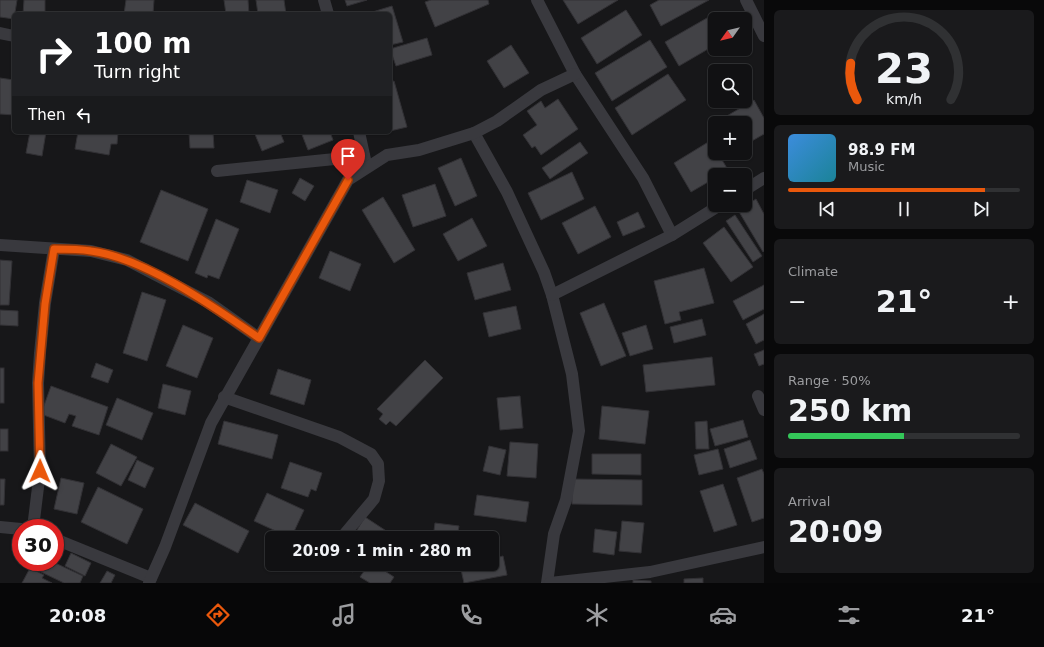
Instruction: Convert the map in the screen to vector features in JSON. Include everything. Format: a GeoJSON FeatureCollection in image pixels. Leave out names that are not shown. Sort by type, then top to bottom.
{"type":"FeatureCollection","features":[{"type":"Feature","properties":{"kind":"street"},"geometry":{"type":"LineString","coordinates":[[324,0],[327,12]]}},
{"type":"Feature","properties":{"kind":"street"},"geometry":{"type":"LineString","coordinates":[[537,0],[575,74],[643,178],[672,235]]}},
{"type":"Feature","properties":{"kind":"street"},"geometry":{"type":"LineString","coordinates":[[746,0],[764,36]]}},
{"type":"Feature","properties":{"kind":"street"},"geometry":{"type":"LineString","coordinates":[[0,33],[12,36]]}},
{"type":"Feature","properties":{"kind":"street"},"geometry":{"type":"LineString","coordinates":[[217,171],[365,162],[387,155],[419,150],[474,133],[497,121],[541,90],[575,74]]}},
{"type":"Feature","properties":{"kind":"street"},"geometry":{"type":"LineString","coordinates":[[474,133],[507,192],[544,272],[552,295],[572,374],[579,431],[566,500],[554,534],[547,583]]}},
{"type":"Feature","properties":{"kind":"street"},"geometry":{"type":"LineString","coordinates":[[358,134],[365,162]]}},
{"type":"Feature","properties":{"kind":"street"},"geometry":{"type":"LineString","coordinates":[[64,543],[150,580],[165,547],[211,423],[224,397],[348,180],[365,162]]}},
{"type":"Feature","properties":{"kind":"street"},"geometry":{"type":"LineString","coordinates":[[752,186],[764,178]]}},
{"type":"Feature","properties":{"kind":"street"},"geometry":{"type":"LineString","coordinates":[[552,295],[672,235],[709,212]]}},
{"type":"Feature","properties":{"kind":"street"},"geometry":{"type":"LineString","coordinates":[[0,245],[91,251],[127,260],[208,302],[259,338]]}},
{"type":"Feature","properties":{"kind":"street"},"geometry":{"type":"LineString","coordinates":[[34,519],[40,471],[38,397],[40,353],[45,304],[54,249]]}},
{"type":"Feature","properties":{"kind":"street"},"geometry":{"type":"LineString","coordinates":[[758,396],[764,410]]}},
{"type":"Feature","properties":{"kind":"street"},"geometry":{"type":"LineString","coordinates":[[224,397],[339,436],[371,454],[378,464],[379,476],[374,498],[347,531]]}},
{"type":"Feature","properties":{"kind":"street"},"geometry":{"type":"LineString","coordinates":[[0,527],[12,528]]}},
{"type":"Feature","properties":{"kind":"street"},"geometry":{"type":"LineString","coordinates":[[550,583],[650,572],[764,547]]}},
{"type":"Feature","properties":{"kind":"building"},"geometry":{"type":"Polygon","coordinates":[[[0,0],[17,0],[15,12],[12,12],[12,19],[0,17],[0,0]]]}},
{"type":"Feature","properties":{"kind":"building"},"geometry":{"type":"Polygon","coordinates":[[[24,0],[45,0],[45,12],[23,12],[24,0]]]}},
{"type":"Feature","properties":{"kind":"building"},"geometry":{"type":"Polygon","coordinates":[[[126,0],[154,0],[153,12],[124,12],[126,0]]]}},
{"type":"Feature","properties":{"kind":"building"},"geometry":{"type":"Polygon","coordinates":[[[224,0],[248,0],[249,12],[226,12],[224,0]]]}},
{"type":"Feature","properties":{"kind":"building"},"geometry":{"type":"Polygon","coordinates":[[[256,0],[284,0],[286,12],[258,12],[256,0]]]}},
{"type":"Feature","properties":{"kind":"building"},"geometry":{"type":"Polygon","coordinates":[[[345,0],[367,0],[347,6],[345,0]]]}},
{"type":"Feature","properties":{"kind":"building"},"geometry":{"type":"Polygon","coordinates":[[[431,0],[488,0],[489,4],[435,27],[425,2],[431,0]]]}},
{"type":"Feature","properties":{"kind":"building"},"geometry":{"type":"Polygon","coordinates":[[[563,0],[618,0],[578,24],[563,0]]]}},
{"type":"Feature","properties":{"kind":"building"},"geometry":{"type":"Polygon","coordinates":[[[659,0],[709,0],[661,26],[650,5],[659,0]]]}},
{"type":"Feature","properties":{"kind":"building"},"geometry":{"type":"Polygon","coordinates":[[[392,6],[403,42],[392,45],[392,12],[372,12],[392,6]]]}},
{"type":"Feature","properties":{"kind":"building"},"geometry":{"type":"Polygon","coordinates":[[[626,10],[642,35],[597,64],[581,38],[626,10]]]}},
{"type":"Feature","properties":{"kind":"building"},"geometry":{"type":"Polygon","coordinates":[[[707,18],[708,20],[708,49],[679,66],[665,42],[707,18]]]}},
{"type":"Feature","properties":{"kind":"building"},"geometry":{"type":"Polygon","coordinates":[[[427,38],[432,55],[396,66],[392,55],[392,48],[427,38]]]}},
{"type":"Feature","properties":{"kind":"building"},"geometry":{"type":"Polygon","coordinates":[[[650,40],[667,67],[612,101],[595,73],[650,40]]]}},
{"type":"Feature","properties":{"kind":"building"},"geometry":{"type":"Polygon","coordinates":[[[511,45],[529,73],[504,88],[487,61],[511,45]]]}},
{"type":"Feature","properties":{"kind":"building"},"geometry":{"type":"Polygon","coordinates":[[[668,74],[686,100],[632,135],[615,108],[668,74]]]}},
{"type":"Feature","properties":{"kind":"building"},"geometry":{"type":"Polygon","coordinates":[[[0,78],[12,80],[12,115],[0,114],[0,78]]]}},
{"type":"Feature","properties":{"kind":"building"},"geometry":{"type":"Polygon","coordinates":[[[394,81],[407,127],[392,131],[392,82],[394,81]]]}},
{"type":"Feature","properties":{"kind":"building"},"geometry":{"type":"Polygon","coordinates":[[[558,99],[578,129],[541,155],[535,146],[532,148],[523,135],[537,125],[527,111],[541,101],[545,108],[558,99]]]}},
{"type":"Feature","properties":{"kind":"building"},"geometry":{"type":"Polygon","coordinates":[[[754,100],[764,118],[764,134],[752,141],[752,116],[727,116],[740,108],[752,108],[752,101],[754,100]]]}},
{"type":"Feature","properties":{"kind":"building"},"geometry":{"type":"Polygon","coordinates":[[[30,134],[46,134],[42,156],[26,153],[30,134]]]}},
{"type":"Feature","properties":{"kind":"building"},"geometry":{"type":"Polygon","coordinates":[[[78,134],[118,134],[117,144],[111,144],[109,155],[75,149],[78,134]]]}},
{"type":"Feature","properties":{"kind":"building"},"geometry":{"type":"Polygon","coordinates":[[[189,134],[213,134],[214,148],[190,148],[189,134]]]}},
{"type":"Feature","properties":{"kind":"building"},"geometry":{"type":"Polygon","coordinates":[[[255,134],[281,134],[284,142],[262,151],[255,134]]]}},
{"type":"Feature","properties":{"kind":"building"},"geometry":{"type":"Polygon","coordinates":[[[302,134],[331,134],[333,140],[308,150],[302,134]]]}},
{"type":"Feature","properties":{"kind":"building"},"geometry":{"type":"Polygon","coordinates":[[[580,142],[588,153],[550,179],[542,168],[580,142]]]}},
{"type":"Feature","properties":{"kind":"building"},"geometry":{"type":"Polygon","coordinates":[[[708,142],[708,160],[722,160],[727,168],[708,168],[708,182],[691,192],[674,163],[708,142]]]}},
{"type":"Feature","properties":{"kind":"building"},"geometry":{"type":"Polygon","coordinates":[[[461,158],[477,196],[455,206],[438,168],[461,158]]]}},
{"type":"Feature","properties":{"kind":"building"},"geometry":{"type":"Polygon","coordinates":[[[572,172],[584,199],[541,220],[528,193],[572,172]]]}},
{"type":"Feature","properties":{"kind":"building"},"geometry":{"type":"Polygon","coordinates":[[[300,178],[314,186],[305,201],[292,193],[300,178]]]}},
{"type":"Feature","properties":{"kind":"building"},"geometry":{"type":"Polygon","coordinates":[[[247,180],[278,190],[270,213],[240,202],[247,180]]]}},
{"type":"Feature","properties":{"kind":"building"},"geometry":{"type":"Polygon","coordinates":[[[435,184],[446,216],[413,227],[402,195],[435,184]]]}},
{"type":"Feature","properties":{"kind":"building"},"geometry":{"type":"Polygon","coordinates":[[[161,190],[208,209],[188,261],[140,242],[161,190]]]}},
{"type":"Feature","properties":{"kind":"building"},"geometry":{"type":"Polygon","coordinates":[[[383,197],[415,250],[394,263],[362,210],[383,197]]]}},
{"type":"Feature","properties":{"kind":"building"},"geometry":{"type":"Polygon","coordinates":[[[756,199],[764,214],[763,252],[739,212],[752,212],[752,201],[756,199]]]}},
{"type":"Feature","properties":{"kind":"building"},"geometry":{"type":"Polygon","coordinates":[[[595,206],[611,237],[578,254],[562,223],[595,206]]]}},
{"type":"Feature","properties":{"kind":"building"},"geometry":{"type":"Polygon","coordinates":[[[638,212],[645,227],[623,236],[617,222],[638,212]]]}},
{"type":"Feature","properties":{"kind":"building"},"geometry":{"type":"Polygon","coordinates":[[[735,215],[762,256],[753,262],[726,221],[735,215]]]}},
{"type":"Feature","properties":{"kind":"building"},"geometry":{"type":"Polygon","coordinates":[[[472,218],[487,246],[458,261],[443,234],[472,218]]]}},
{"type":"Feature","properties":{"kind":"building"},"geometry":{"type":"Polygon","coordinates":[[[216,219],[239,229],[219,279],[208,275],[207,278],[195,273],[216,219]]]}},
{"type":"Feature","properties":{"kind":"building"},"geometry":{"type":"Polygon","coordinates":[[[724,227],[753,267],[731,282],[703,243],[724,227]]]}},
{"type":"Feature","properties":{"kind":"building"},"geometry":{"type":"Polygon","coordinates":[[[330,251],[361,264],[350,291],[319,278],[330,251]]]}},
{"type":"Feature","properties":{"kind":"building"},"geometry":{"type":"Polygon","coordinates":[[[0,260],[12,261],[9,305],[0,305],[0,260]]]}},
{"type":"Feature","properties":{"kind":"building"},"geometry":{"type":"Polygon","coordinates":[[[503,263],[511,290],[475,300],[467,273],[503,263]]]}},
{"type":"Feature","properties":{"kind":"building"},"geometry":{"type":"Polygon","coordinates":[[[704,268],[714,303],[679,312],[681,320],[665,324],[654,281],[704,268]]]}},
{"type":"Feature","properties":{"kind":"building"},"geometry":{"type":"Polygon","coordinates":[[[764,285],[764,309],[743,320],[733,301],[764,285]]]}},
{"type":"Feature","properties":{"kind":"building"},"geometry":{"type":"Polygon","coordinates":[[[142,292],[166,300],[147,361],[123,353],[142,292]]]}},
{"type":"Feature","properties":{"kind":"building"},"geometry":{"type":"Polygon","coordinates":[[[604,303],[626,356],[601,366],[580,313],[604,303]]]}},
{"type":"Feature","properties":{"kind":"building"},"geometry":{"type":"Polygon","coordinates":[[[516,306],[521,329],[489,337],[483,313],[516,306]]]}},
{"type":"Feature","properties":{"kind":"building"},"geometry":{"type":"Polygon","coordinates":[[[0,310],[18,311],[18,326],[0,325],[0,310]]]}},
{"type":"Feature","properties":{"kind":"building"},"geometry":{"type":"Polygon","coordinates":[[[764,314],[764,340],[756,344],[746,324],[764,314]]]}},
{"type":"Feature","properties":{"kind":"building"},"geometry":{"type":"Polygon","coordinates":[[[702,319],[706,335],[674,343],[670,327],[702,319]]]}},
{"type":"Feature","properties":{"kind":"building"},"geometry":{"type":"Polygon","coordinates":[[[183,325],[213,338],[197,378],[166,366],[183,325]]]}},
{"type":"Feature","properties":{"kind":"building"},"geometry":{"type":"Polygon","coordinates":[[[646,325],[653,349],[630,356],[622,333],[646,325]]]}},
{"type":"Feature","properties":{"kind":"building"},"geometry":{"type":"Polygon","coordinates":[[[764,350],[764,364],[759,366],[754,354],[764,350]]]}},
{"type":"Feature","properties":{"kind":"building"},"geometry":{"type":"Polygon","coordinates":[[[712,357],[715,385],[646,392],[643,365],[712,357]]]}},
{"type":"Feature","properties":{"kind":"building"},"geometry":{"type":"Polygon","coordinates":[[[425,360],[443,378],[396,426],[390,421],[386,425],[379,419],[383,414],[377,409],[425,360]]]}},
{"type":"Feature","properties":{"kind":"building"},"geometry":{"type":"Polygon","coordinates":[[[96,363],[113,370],[108,383],[91,377],[96,363]]]}},
{"type":"Feature","properties":{"kind":"building"},"geometry":{"type":"Polygon","coordinates":[[[0,368],[4,368],[4,403],[0,403],[0,368]]]}},
{"type":"Feature","properties":{"kind":"building"},"geometry":{"type":"Polygon","coordinates":[[[278,369],[311,380],[304,405],[270,394],[278,369]]]}},
{"type":"Feature","properties":{"kind":"building"},"geometry":{"type":"Polygon","coordinates":[[[163,384],[191,391],[185,415],[158,408],[163,384]]]}},
{"type":"Feature","properties":{"kind":"building"},"geometry":{"type":"Polygon","coordinates":[[[51,386],[108,407],[99,435],[72,426],[76,416],[69,414],[65,423],[41,414],[51,386]]]}},
{"type":"Feature","properties":{"kind":"building"},"geometry":{"type":"Polygon","coordinates":[[[520,396],[523,428],[500,430],[497,398],[520,396]]]}},
{"type":"Feature","properties":{"kind":"building"},"geometry":{"type":"Polygon","coordinates":[[[117,398],[153,413],[142,440],[106,425],[117,398]]]}},
{"type":"Feature","properties":{"kind":"building"},"geometry":{"type":"Polygon","coordinates":[[[602,406],[649,411],[645,444],[599,439],[602,406]]]}},
{"type":"Feature","properties":{"kind":"building"},"geometry":{"type":"Polygon","coordinates":[[[743,420],[748,437],[715,446],[710,429],[743,420]]]}},
{"type":"Feature","properties":{"kind":"building"},"geometry":{"type":"Polygon","coordinates":[[[224,421],[278,435],[272,459],[218,444],[224,421]]]}},
{"type":"Feature","properties":{"kind":"building"},"geometry":{"type":"Polygon","coordinates":[[[707,421],[709,449],[696,449],[695,422],[707,421]]]}},
{"type":"Feature","properties":{"kind":"building"},"geometry":{"type":"Polygon","coordinates":[[[0,429],[8,429],[8,451],[0,451],[0,429]]]}},
{"type":"Feature","properties":{"kind":"building"},"geometry":{"type":"Polygon","coordinates":[[[750,440],[757,459],[730,468],[724,449],[750,440]]]}},
{"type":"Feature","properties":{"kind":"building"},"geometry":{"type":"Polygon","coordinates":[[[510,442],[538,444],[536,478],[507,476],[510,442]]]}},
{"type":"Feature","properties":{"kind":"building"},"geometry":{"type":"Polygon","coordinates":[[[111,444],[137,457],[121,486],[96,473],[111,444]]]}},
{"type":"Feature","properties":{"kind":"building"},"geometry":{"type":"Polygon","coordinates":[[[489,446],[506,450],[500,475],[483,471],[489,446]]]}},
{"type":"Feature","properties":{"kind":"building"},"geometry":{"type":"Polygon","coordinates":[[[718,449],[723,469],[699,475],[694,455],[718,449]]]}},
{"type":"Feature","properties":{"kind":"building"},"geometry":{"type":"Polygon","coordinates":[[[592,454],[641,454],[641,475],[592,474],[592,454]]]}},
{"type":"Feature","properties":{"kind":"building"},"geometry":{"type":"Polygon","coordinates":[[[137,460],[154,468],[145,488],[128,480],[137,460]]]}},
{"type":"Feature","properties":{"kind":"building"},"geometry":{"type":"Polygon","coordinates":[[[290,462],[322,473],[316,491],[311,489],[308,497],[281,488],[290,462]]]}},
{"type":"Feature","properties":{"kind":"building"},"geometry":{"type":"Polygon","coordinates":[[[762,469],[764,474],[764,518],[752,522],[737,478],[762,469]]]}},
{"type":"Feature","properties":{"kind":"building"},"geometry":{"type":"Polygon","coordinates":[[[61,478],[84,483],[77,514],[54,509],[61,478]]]}},
{"type":"Feature","properties":{"kind":"building"},"geometry":{"type":"Polygon","coordinates":[[[0,479],[5,479],[4,505],[0,505],[0,479]]]}},
{"type":"Feature","properties":{"kind":"building"},"geometry":{"type":"Polygon","coordinates":[[[572,479],[642,480],[642,505],[572,504],[572,479]]]}},
{"type":"Feature","properties":{"kind":"building"},"geometry":{"type":"Polygon","coordinates":[[[723,484],[737,525],[714,532],[700,491],[723,484]]]}},
{"type":"Feature","properties":{"kind":"building"},"geometry":{"type":"Polygon","coordinates":[[[98,487],[143,509],[127,544],[81,522],[98,487]]]}},
{"type":"Feature","properties":{"kind":"building"},"geometry":{"type":"Polygon","coordinates":[[[267,493],[304,510],[294,531],[276,531],[254,521],[267,493]]]}},
{"type":"Feature","properties":{"kind":"building"},"geometry":{"type":"Polygon","coordinates":[[[477,495],[529,502],[526,522],[474,515],[477,495]]]}},
{"type":"Feature","properties":{"kind":"building"},"geometry":{"type":"Polygon","coordinates":[[[195,503],[249,531],[238,553],[183,525],[195,503]]]}},
{"type":"Feature","properties":{"kind":"building"},"geometry":{"type":"Polygon","coordinates":[[[365,517],[386,531],[356,531],[365,517]]]}},
{"type":"Feature","properties":{"kind":"building"},"geometry":{"type":"Polygon","coordinates":[[[622,521],[644,523],[641,553],[619,551],[622,521]]]}},
{"type":"Feature","properties":{"kind":"building"},"geometry":{"type":"Polygon","coordinates":[[[435,523],[459,526],[458,531],[434,531],[435,523]]]}},
{"type":"Feature","properties":{"kind":"building"},"geometry":{"type":"Polygon","coordinates":[[[595,529],[617,532],[614,555],[593,552],[595,529]]]}},
{"type":"Feature","properties":{"kind":"building"},"geometry":{"type":"Polygon","coordinates":[[[71,553],[91,563],[85,576],[65,566],[71,553]]]}},
{"type":"Feature","properties":{"kind":"building"},"geometry":{"type":"Polygon","coordinates":[[[503,556],[507,575],[464,583],[461,571],[499,571],[499,557],[503,556]]]}},
{"type":"Feature","properties":{"kind":"building"},"geometry":{"type":"Polygon","coordinates":[[[64,567],[83,576],[80,583],[64,583],[39,571],[64,571],[64,567]]]}},
{"type":"Feature","properties":{"kind":"building"},"geometry":{"type":"Polygon","coordinates":[[[28,571],[36,571],[44,575],[42,578],[52,583],[22,583],[28,571]]]}},
{"type":"Feature","properties":{"kind":"building"},"geometry":{"type":"Polygon","coordinates":[[[107,571],[115,575],[111,583],[100,583],[107,571]]]}},
{"type":"Feature","properties":{"kind":"building"},"geometry":{"type":"Polygon","coordinates":[[[364,571],[385,571],[394,577],[390,583],[370,583],[360,577],[364,571]]]}},
{"type":"Feature","properties":{"kind":"building"},"geometry":{"type":"Polygon","coordinates":[[[703,578],[703,583],[684,583],[684,579],[703,578]]]}},
{"type":"Feature","properties":{"kind":"building"},"geometry":{"type":"Polygon","coordinates":[[[633,580],[651,581],[651,583],[633,583],[633,580]]]}},
{"type":"Feature","properties":{"kind":"route"},"geometry":{"type":"LineString","coordinates":[[40,471],[41,440],[38,411],[38,383],[45,304],[54,249],[91,251],[127,260],[208,302],[259,338],[308,252],[320,227],[348,180]]}}]}
